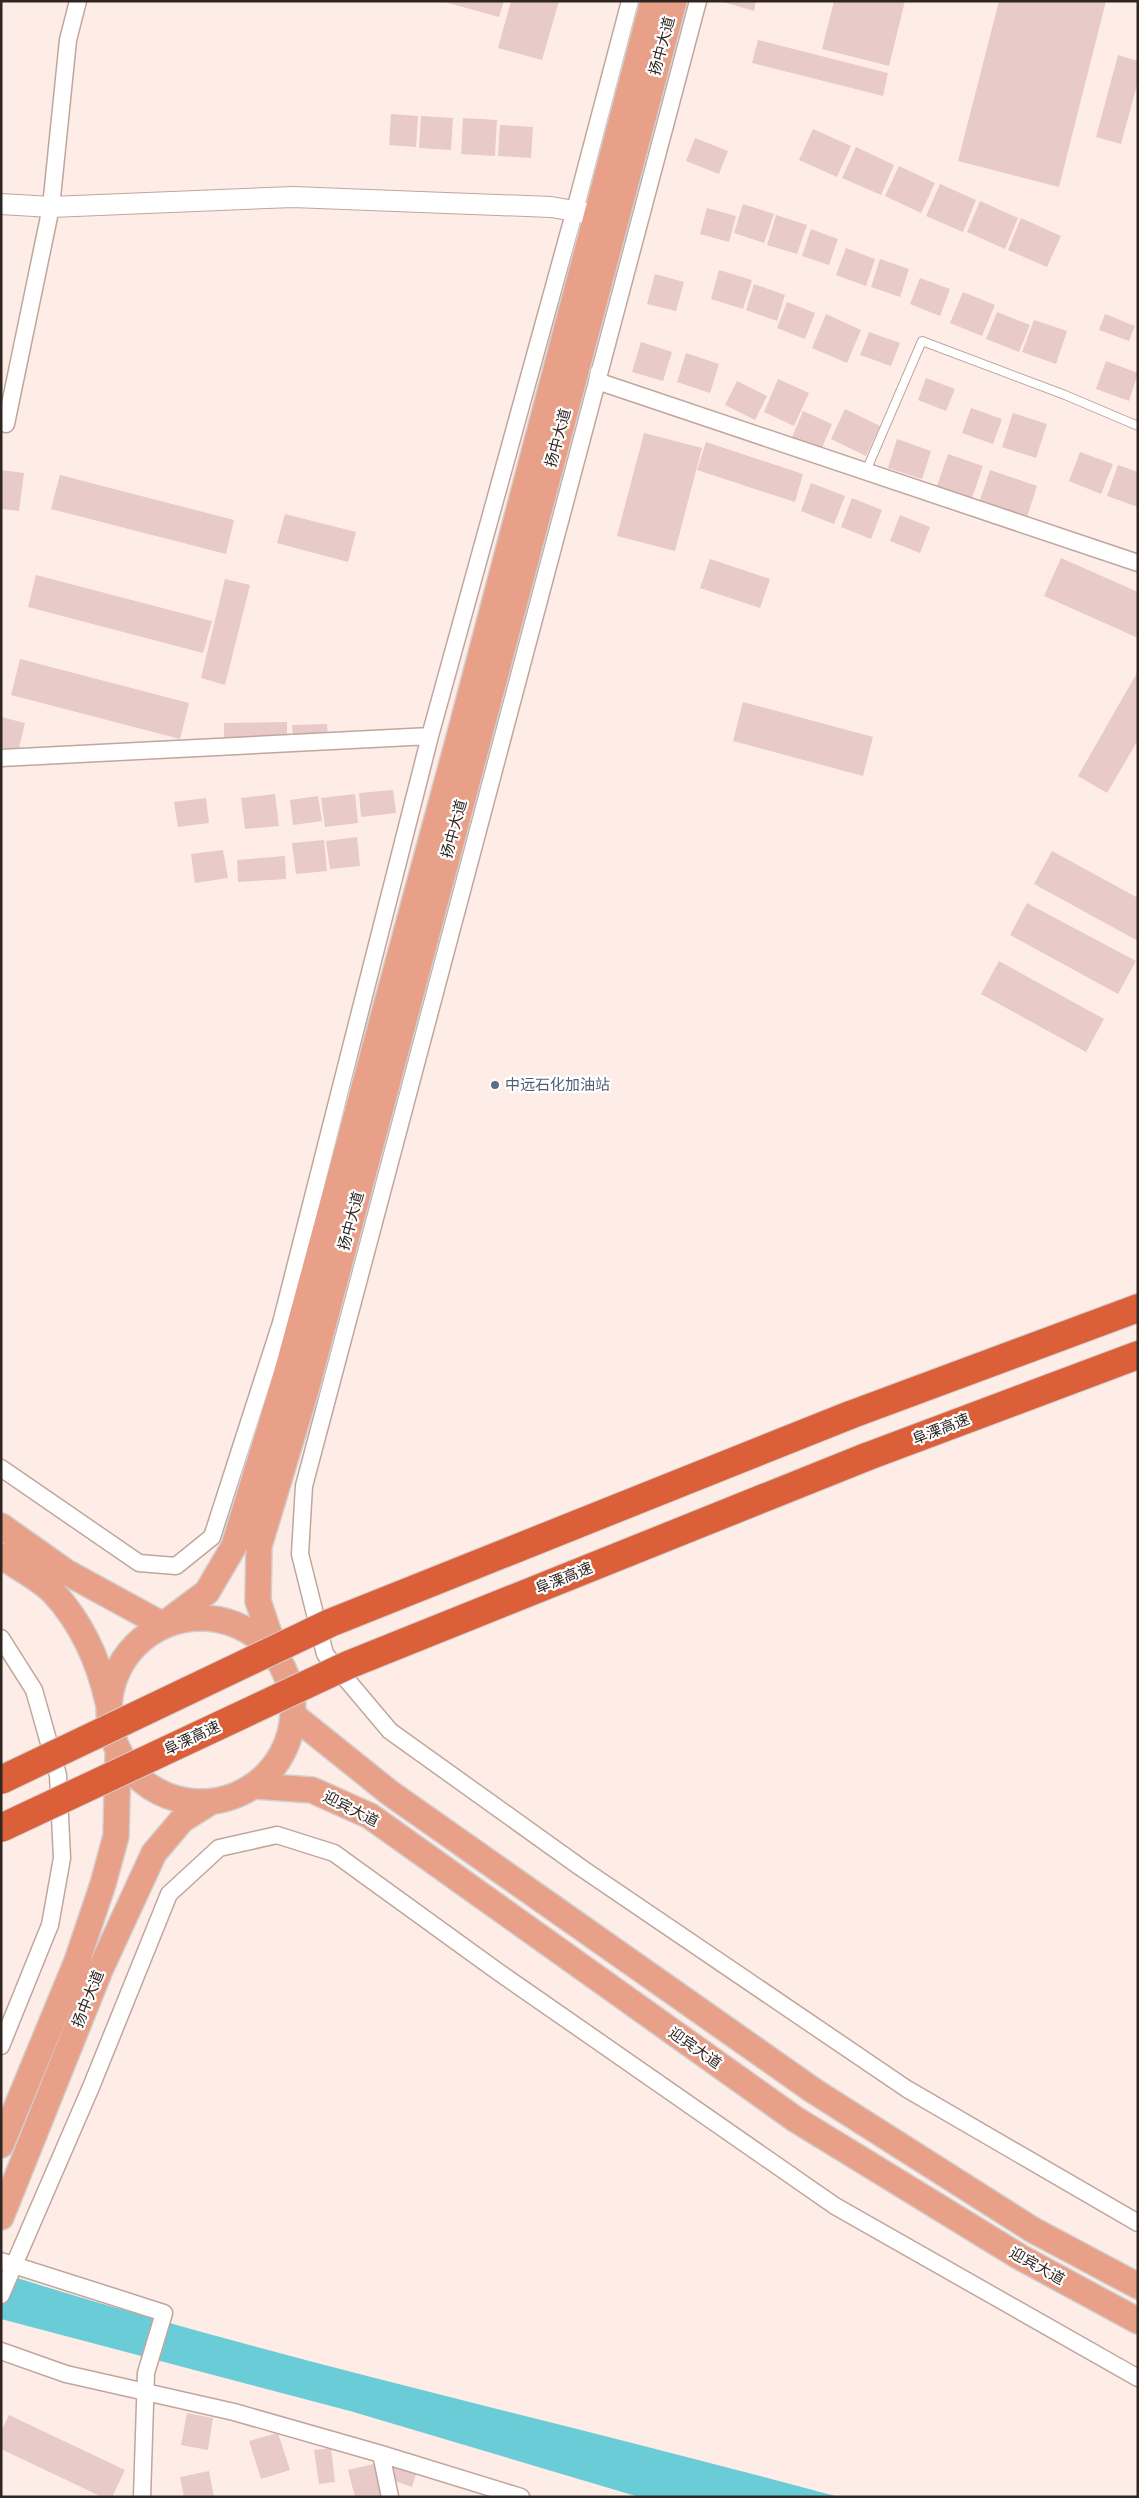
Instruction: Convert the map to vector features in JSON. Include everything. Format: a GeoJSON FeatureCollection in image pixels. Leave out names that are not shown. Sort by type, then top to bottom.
{"type":"FeatureCollection","features":[{"type":"Feature","properties":{"kind":"highway"},"geometry":{"type":"LineString","coordinates":[[1,1780],[330,1623],[850,1414],[1138,1308]]}},
{"type":"Feature","properties":{"kind":"highway","name":"阜溧高速"},"geometry":{"type":"LineString","coordinates":[[1,1828],[348,1665],[866,1457],[1138,1355]]}},
{"type":"Feature","properties":{"kind":"main road","name":"扬中大道"},"geometry":{"type":"LineString","coordinates":[[163,1625],[207,1592],[234,1546],[286,1379],[597,214],[652,1]]}},
{"type":"Feature","properties":{"kind":"main road","name":"扬中大道"},"geometry":{"type":"LineString","coordinates":[[294,1716],[290,1685],[277,1656],[258,1601],[259,1546],[306,1390],[582,348],[597,214],[674,1]]}},
{"type":"Feature","properties":{"kind":"main road"},"geometry":{"type":"LineString","coordinates":[[1,1526],[66,1572],[163,1625]]}},
{"type":"Feature","properties":{"kind":"main road"},"geometry":{"type":"LineString","coordinates":[[1,1556],[52,1591],[78,1625],[102,1675],[109,1702],[110,1728],[118,1752],[134,1774],[156,1791],[181,1801],[208,1803],[233,1798],[255,1786],[274,1769],[287,1747],[294,1716]]}},
{"type":"Feature","properties":{"kind":"main road"},"geometry":{"type":"LineString","coordinates":[[109,1702],[114,1678],[125,1656],[142,1638],[163,1625],[194,1618],[225,1621],[254,1634],[277,1656]]}},
{"type":"Feature","properties":{"kind":"main road","name":"迎宾大道"},"geometry":{"type":"LineString","coordinates":[[294,1716],[390,1793],[814,2091],[1033,2230],[1138,2286]]}},
{"type":"Feature","properties":{"kind":"main road","name":"扬中大道"},"geometry":{"type":"LineString","coordinates":[[1,2145],[77,1962],[103,1884],[116,1836],[118,1752]]}},
{"type":"Feature","properties":{"kind":"main road","name":"迎宾大道"},"geometry":{"type":"LineString","coordinates":[[255,1786],[312,1790],[370,1816],[795,2119],[1020,2257],[1138,2321]]}},
{"type":"Feature","properties":{"kind":"main road","name":"扬中大道"},"geometry":{"type":"LineString","coordinates":[[1,2217],[100,1970],[154,1853],[182,1820],[208,1803]]}},
{"type":"Feature","properties":{"kind":"street"},"geometry":{"type":"LineString","coordinates":[[6,424],[51,207],[68,40],[78,1]]}},
{"type":"Feature","properties":{"kind":"street"},"geometry":{"type":"LineString","coordinates":[[1,1468],[139,1563],[176,1566],[212,1537],[281,1324],[430,736],[597,214],[630,1]]}},
{"type":"Feature","properties":{"kind":"street"},"geometry":{"type":"LineString","coordinates":[[698,1],[304,1486],[300,1554],[325,1654],[390,1731],[580,1867],[907,2089],[1138,2223]]}},
{"type":"Feature","properties":{"kind":"street"},"geometry":{"type":"LineString","coordinates":[[1,204],[51,207],[293,197],[551,207],[597,214]]}},
{"type":"Feature","properties":{"kind":"street"},"geometry":{"type":"LineString","coordinates":[[582,348],[602,356],[597,381]]}},
{"type":"Feature","properties":{"kind":"street"},"geometry":{"type":"LineString","coordinates":[[597,381],[1138,563]]}},
{"type":"Feature","properties":{"kind":"street"},"geometry":{"type":"LineString","coordinates":[[1,758],[430,736]]}},
{"type":"Feature","properties":{"kind":"street"},"geometry":{"type":"LineString","coordinates":[[1,1638],[34,1690],[58,1776],[62,1858],[50,1925],[1,2046]]}},
{"type":"Feature","properties":{"kind":"street"},"geometry":{"type":"LineString","coordinates":[[1,2295],[8,2263],[90,2087],[169,1894],[219,1848],[277,1835],[334,1853],[498,1971],[835,2206],[1138,2378]]}},
{"type":"Feature","properties":{"kind":"street"},"geometry":{"type":"LineString","coordinates":[[8,2263],[164,2313],[146,2373],[147,2392],[142,2497]]}},
{"type":"Feature","properties":{"kind":"street"},"geometry":{"type":"LineString","coordinates":[[1,2351],[66,2374],[234,2412],[521,2497]]}},
{"type":"Feature","properties":{"kind":"street"},"geometry":{"type":"LineString","coordinates":[[381,2454],[390,2497]]}},
{"type":"Feature","properties":{"kind":"lane"},"geometry":{"type":"LineString","coordinates":[[866,471],[922,341],[1065,395],[1138,426]]}},
{"type":"Feature","properties":{"kind":"water"},"geometry":{"type":"Polygon","coordinates":[[[1,2273],[209,2334],[839,2497],[639,2497],[350,2411],[1,2319],[1,2273]]]}},
{"type":"Feature","properties":{"kind":"building"},"geometry":{"type":"Polygon","coordinates":[[[441,1],[504,1],[499,17],[441,1]]]}},
{"type":"Feature","properties":{"kind":"building"},"geometry":{"type":"Polygon","coordinates":[[[511,1],[559,1],[542,60],[498,48],[511,1]]]}},
{"type":"Feature","properties":{"kind":"building"},"geometry":{"type":"Polygon","coordinates":[[[720,1],[756,1],[754,11],[720,1]]]}},
{"type":"Feature","properties":{"kind":"building"},"geometry":{"type":"Polygon","coordinates":[[[834,1],[905,1],[889,66],[822,49],[834,1]]]}},
{"type":"Feature","properties":{"kind":"building"},"geometry":{"type":"Polygon","coordinates":[[[999,1],[1106,1],[1059,187],[958,161],[999,1]]]}},
{"type":"Feature","properties":{"kind":"building"},"geometry":{"type":"Polygon","coordinates":[[[758,40],[888,73],[883,96],[752,63],[758,40]]]}},
{"type":"Feature","properties":{"kind":"building"},"geometry":{"type":"Polygon","coordinates":[[[1118,55],[1138,61],[1138,81],[1121,144],[1096,137],[1118,55]]]}},
{"type":"Feature","properties":{"kind":"building"},"geometry":{"type":"Polygon","coordinates":[[[391,114],[418,116],[416,147],[389,145],[391,114]]]}},
{"type":"Feature","properties":{"kind":"building"},"geometry":{"type":"Polygon","coordinates":[[[421,116],[453,118],[451,150],[419,148],[421,116]]]}},
{"type":"Feature","properties":{"kind":"building"},"geometry":{"type":"Polygon","coordinates":[[[463,118],[497,120],[495,156],[461,154],[463,118]]]}},
{"type":"Feature","properties":{"kind":"building"},"geometry":{"type":"Polygon","coordinates":[[[500,125],[533,127],[531,158],[498,156],[500,125]]]}},
{"type":"Feature","properties":{"kind":"building"},"geometry":{"type":"Polygon","coordinates":[[[813,129],[851,146],[837,177],[799,160],[813,129]]]}},
{"type":"Feature","properties":{"kind":"building"},"geometry":{"type":"Polygon","coordinates":[[[695,138],[728,151],[719,174],[686,161],[695,138]]]}},
{"type":"Feature","properties":{"kind":"building"},"geometry":{"type":"Polygon","coordinates":[[[856,147],[894,165],[881,195],[842,178],[856,147]]]}},
{"type":"Feature","properties":{"kind":"building"},"geometry":{"type":"Polygon","coordinates":[[[899,166],[935,183],[921,213],[885,196],[899,166]]]}},
{"type":"Feature","properties":{"kind":"building"},"geometry":{"type":"Polygon","coordinates":[[[940,184],[976,200],[963,232],[926,216],[940,184]]]}},
{"type":"Feature","properties":{"kind":"building"},"geometry":{"type":"Polygon","coordinates":[[[980,201],[1018,218],[1005,249],[967,232],[980,201]]]}},
{"type":"Feature","properties":{"kind":"building"},"geometry":{"type":"Polygon","coordinates":[[[743,204],[774,214],[764,243],[734,233],[743,204]]]}},
{"type":"Feature","properties":{"kind":"building"},"geometry":{"type":"Polygon","coordinates":[[[707,208],[736,216],[729,242],[700,234],[707,208]]]}},
{"type":"Feature","properties":{"kind":"building"},"geometry":{"type":"Polygon","coordinates":[[[776,215],[807,225],[797,254],[767,245],[776,215]]]}},
{"type":"Feature","properties":{"kind":"building"},"geometry":{"type":"Polygon","coordinates":[[[1021,218],[1061,236],[1047,267],[1008,250],[1021,218]]]}},
{"type":"Feature","properties":{"kind":"building"},"geometry":{"type":"Polygon","coordinates":[[[811,229],[838,239],[829,265],[802,256],[811,229]]]}},
{"type":"Feature","properties":{"kind":"building"},"geometry":{"type":"Polygon","coordinates":[[[846,248],[875,259],[866,286],[836,275],[846,248]]]}},
{"type":"Feature","properties":{"kind":"building"},"geometry":{"type":"Polygon","coordinates":[[[880,259],[909,269],[900,297],[871,287],[880,259]]]}},
{"type":"Feature","properties":{"kind":"building"},"geometry":{"type":"Polygon","coordinates":[[[719,270],[752,280],[743,309],[711,299],[719,270]]]}},
{"type":"Feature","properties":{"kind":"building"},"geometry":{"type":"Polygon","coordinates":[[[655,274],[684,282],[676,311],[647,304],[655,274]]]}},
{"type":"Feature","properties":{"kind":"building"},"geometry":{"type":"Polygon","coordinates":[[[920,278],[950,289],[940,316],[910,304],[920,278]]]}},
{"type":"Feature","properties":{"kind":"building"},"geometry":{"type":"Polygon","coordinates":[[[754,284],[785,295],[777,321],[746,310],[754,284]]]}},
{"type":"Feature","properties":{"kind":"building"},"geometry":{"type":"Polygon","coordinates":[[[963,292],[995,305],[982,336],[950,323],[963,292]]]}},
{"type":"Feature","properties":{"kind":"building"},"geometry":{"type":"Polygon","coordinates":[[[787,302],[815,313],[805,339],[777,328],[787,302]]]}},
{"type":"Feature","properties":{"kind":"building"},"geometry":{"type":"Polygon","coordinates":[[[997,312],[1030,325],[1019,352],[986,339],[997,312]]]}},
{"type":"Feature","properties":{"kind":"building"},"geometry":{"type":"Polygon","coordinates":[[[826,314],[861,330],[847,363],[812,348],[826,314]]]}},
{"type":"Feature","properties":{"kind":"building"},"geometry":{"type":"Polygon","coordinates":[[[1105,314],[1135,326],[1129,341],[1099,330],[1105,314]]]}},
{"type":"Feature","properties":{"kind":"building"},"geometry":{"type":"Polygon","coordinates":[[[1034,320],[1067,331],[1056,364],[1022,352],[1034,320]]]}},
{"type":"Feature","properties":{"kind":"building"},"geometry":{"type":"Polygon","coordinates":[[[869,332],[900,343],[891,366],[860,355],[869,332]]]}},
{"type":"Feature","properties":{"kind":"building"},"geometry":{"type":"Polygon","coordinates":[[[641,342],[672,352],[663,381],[632,372],[641,342]]]}},
{"type":"Feature","properties":{"kind":"building"},"geometry":{"type":"Polygon","coordinates":[[[686,353],[719,364],[710,393],[677,382],[686,353]]]}},
{"type":"Feature","properties":{"kind":"building"},"geometry":{"type":"Polygon","coordinates":[[[1106,361],[1138,373],[1129,401],[1096,389],[1106,361]]]}},
{"type":"Feature","properties":{"kind":"building"},"geometry":{"type":"Polygon","coordinates":[[[926,378],[955,389],[946,411],[918,400],[926,378]]]}},
{"type":"Feature","properties":{"kind":"building"},"geometry":{"type":"Polygon","coordinates":[[[778,379],[809,393],[794,426],[764,412],[778,379]]]}},
{"type":"Feature","properties":{"kind":"building"},"geometry":{"type":"Polygon","coordinates":[[[737,381],[767,396],[755,420],[725,405],[737,381]]]}},
{"type":"Feature","properties":{"kind":"building"},"geometry":{"type":"Polygon","coordinates":[[[971,408],[1002,419],[993,444],[962,433],[971,408]]]}},
{"type":"Feature","properties":{"kind":"building"},"geometry":{"type":"Polygon","coordinates":[[[845,409],[880,426],[866,456],[831,439],[845,409]]]}},
{"type":"Feature","properties":{"kind":"building"},"geometry":{"type":"Polygon","coordinates":[[[803,411],[832,424],[821,450],[792,437],[803,411]]]}},
{"type":"Feature","properties":{"kind":"building"},"geometry":{"type":"Polygon","coordinates":[[[1013,413],[1047,424],[1036,458],[1002,447],[1013,413]]]}},
{"type":"Feature","properties":{"kind":"building"},"geometry":{"type":"Polygon","coordinates":[[[644,433],[702,448],[675,551],[617,536],[644,433]]]}},
{"type":"Feature","properties":{"kind":"building"},"geometry":{"type":"Polygon","coordinates":[[[897,439],[931,451],[922,479],[888,468],[897,439]]]}},
{"type":"Feature","properties":{"kind":"building"},"geometry":{"type":"Polygon","coordinates":[[[706,442],[803,474],[795,502],[697,470],[706,442]]]}},
{"type":"Feature","properties":{"kind":"building"},"geometry":{"type":"Polygon","coordinates":[[[1080,452],[1113,464],[1101,494],[1069,481],[1080,452]]]}},
{"type":"Feature","properties":{"kind":"building"},"geometry":{"type":"Polygon","coordinates":[[[948,454],[983,466],[972,498],[937,486],[948,454]]]}},
{"type":"Feature","properties":{"kind":"building"},"geometry":{"type":"Polygon","coordinates":[[[1118,465],[1138,472],[1138,507],[1107,496],[1118,465]]]}},
{"type":"Feature","properties":{"kind":"building"},"geometry":{"type":"Polygon","coordinates":[[[1,470],[24,473],[19,511],[1,509],[1,470]]]}},
{"type":"Feature","properties":{"kind":"building"},"geometry":{"type":"Polygon","coordinates":[[[990,470],[1037,486],[1026,520],[979,503],[990,470]]]}},
{"type":"Feature","properties":{"kind":"building"},"geometry":{"type":"Polygon","coordinates":[[[60,475],[234,520],[226,554],[51,509],[60,475]]]}},
{"type":"Feature","properties":{"kind":"building"},"geometry":{"type":"Polygon","coordinates":[[[811,483],[845,496],[834,524],[801,511],[811,483]]]}},
{"type":"Feature","properties":{"kind":"building"},"geometry":{"type":"Polygon","coordinates":[[[852,498],[882,510],[871,539],[841,527],[852,498]]]}},
{"type":"Feature","properties":{"kind":"building"},"geometry":{"type":"Polygon","coordinates":[[[285,514],[356,532],[348,562],[277,543],[285,514]]]}},
{"type":"Feature","properties":{"kind":"building"},"geometry":{"type":"Polygon","coordinates":[[[900,515],[930,527],[920,553],[890,541],[900,515]]]}},
{"type":"Feature","properties":{"kind":"building"},"geometry":{"type":"Polygon","coordinates":[[[1061,558],[1138,592],[1138,638],[1044,596],[1061,558]]]}},
{"type":"Feature","properties":{"kind":"building"},"geometry":{"type":"Polygon","coordinates":[[[710,559],[770,579],[760,608],[700,588],[710,559]]]}},
{"type":"Feature","properties":{"kind":"building"},"geometry":{"type":"Polygon","coordinates":[[[36,575],[212,621],[203,653],[28,607],[36,575]]]}},
{"type":"Feature","properties":{"kind":"building"},"geometry":{"type":"Polygon","coordinates":[[[225,579],[250,585],[225,685],[201,678],[225,579]]]}},
{"type":"Feature","properties":{"kind":"building"},"geometry":{"type":"Polygon","coordinates":[[[20,659],[189,703],[180,739],[11,695],[20,659]]]}},
{"type":"Feature","properties":{"kind":"building"},"geometry":{"type":"Polygon","coordinates":[[[1138,671],[1138,740],[1107,793],[1078,776],[1138,671]]]}},
{"type":"Feature","properties":{"kind":"building"},"geometry":{"type":"Polygon","coordinates":[[[743,702],[873,737],[863,776],[733,741],[743,702]]]}},
{"type":"Feature","properties":{"kind":"building"},"geometry":{"type":"Polygon","coordinates":[[[1,717],[25,723],[18,752],[1,747],[1,717]]]}},
{"type":"Feature","properties":{"kind":"building"},"geometry":{"type":"Polygon","coordinates":[[[287,722],[287,737],[224,738],[224,723],[287,722]]]}},
{"type":"Feature","properties":{"kind":"building"},"geometry":{"type":"Polygon","coordinates":[[[327,724],[328,737],[293,737],[292,725],[327,724]]]}},
{"type":"Feature","properties":{"kind":"building"},"geometry":{"type":"Polygon","coordinates":[[[393,790],[396,813],[361,817],[359,793],[393,790]]]}},
{"type":"Feature","properties":{"kind":"building"},"geometry":{"type":"Polygon","coordinates":[[[275,794],[279,826],[245,829],[241,798],[275,794]]]}},
{"type":"Feature","properties":{"kind":"building"},"geometry":{"type":"Polygon","coordinates":[[[355,794],[358,823],[325,827],[321,798],[355,794]]]}},
{"type":"Feature","properties":{"kind":"building"},"geometry":{"type":"Polygon","coordinates":[[[318,796],[322,821],[293,825],[290,800],[318,796]]]}},
{"type":"Feature","properties":{"kind":"building"},"geometry":{"type":"Polygon","coordinates":[[[206,798],[209,823],[178,827],[174,802],[206,798]]]}},
{"type":"Feature","properties":{"kind":"building"},"geometry":{"type":"Polygon","coordinates":[[[357,837],[360,866],[330,869],[326,841],[357,837]]]}},
{"type":"Feature","properties":{"kind":"building"},"geometry":{"type":"Polygon","coordinates":[[[324,840],[327,871],[296,874],[292,843],[324,840]]]}},
{"type":"Feature","properties":{"kind":"building"},"geometry":{"type":"Polygon","coordinates":[[[223,850],[228,878],[195,883],[191,854],[223,850]]]}},
{"type":"Feature","properties":{"kind":"building"},"geometry":{"type":"Polygon","coordinates":[[[1052,851],[1138,898],[1138,941],[1034,884],[1052,851]]]}},
{"type":"Feature","properties":{"kind":"building"},"geometry":{"type":"Polygon","coordinates":[[[285,856],[286,879],[238,882],[237,860],[285,856]]]}},
{"type":"Feature","properties":{"kind":"building"},"geometry":{"type":"Polygon","coordinates":[[[1027,903],[1136,961],[1118,994],[1010,935],[1027,903]]]}},
{"type":"Feature","properties":{"kind":"building"},"geometry":{"type":"Polygon","coordinates":[[[999,961],[1104,1019],[1086,1052],[981,994],[999,961]]]}},
{"type":"Feature","properties":{"kind":"building"},"geometry":{"type":"Polygon","coordinates":[[[187,2413],[213,2418],[208,2450],[181,2445],[187,2413]]]}},
{"type":"Feature","properties":{"kind":"building"},"geometry":{"type":"Polygon","coordinates":[[[9,2415],[125,2470],[112,2497],[102,2497],[1,2449],[1,2431],[9,2415]]]}},
{"type":"Feature","properties":{"kind":"building"},"geometry":{"type":"Polygon","coordinates":[[[278,2433],[290,2470],[261,2479],[249,2441],[278,2433]]]}},
{"type":"Feature","properties":{"kind":"building"},"geometry":{"type":"Polygon","coordinates":[[[331,2448],[335,2482],[319,2484],[314,2450],[331,2448]]]}},
{"type":"Feature","properties":{"kind":"building"},"geometry":{"type":"Polygon","coordinates":[[[396,2460],[418,2468],[412,2487],[389,2479],[396,2460]]]}},
{"type":"Feature","properties":{"kind":"building"},"geometry":{"type":"Polygon","coordinates":[[[378,2463],[387,2497],[355,2497],[348,2470],[378,2463]]]}},
{"type":"Feature","properties":{"kind":"building"},"geometry":{"type":"Polygon","coordinates":[[[209,2471],[214,2497],[184,2497],[180,2477],[209,2471]]]}},
{"type":"Feature","properties":{"kind":"place","name":"中远石化加油站"},"geometry":{"type":"Point","coordinates":[495,1085]}}]}
